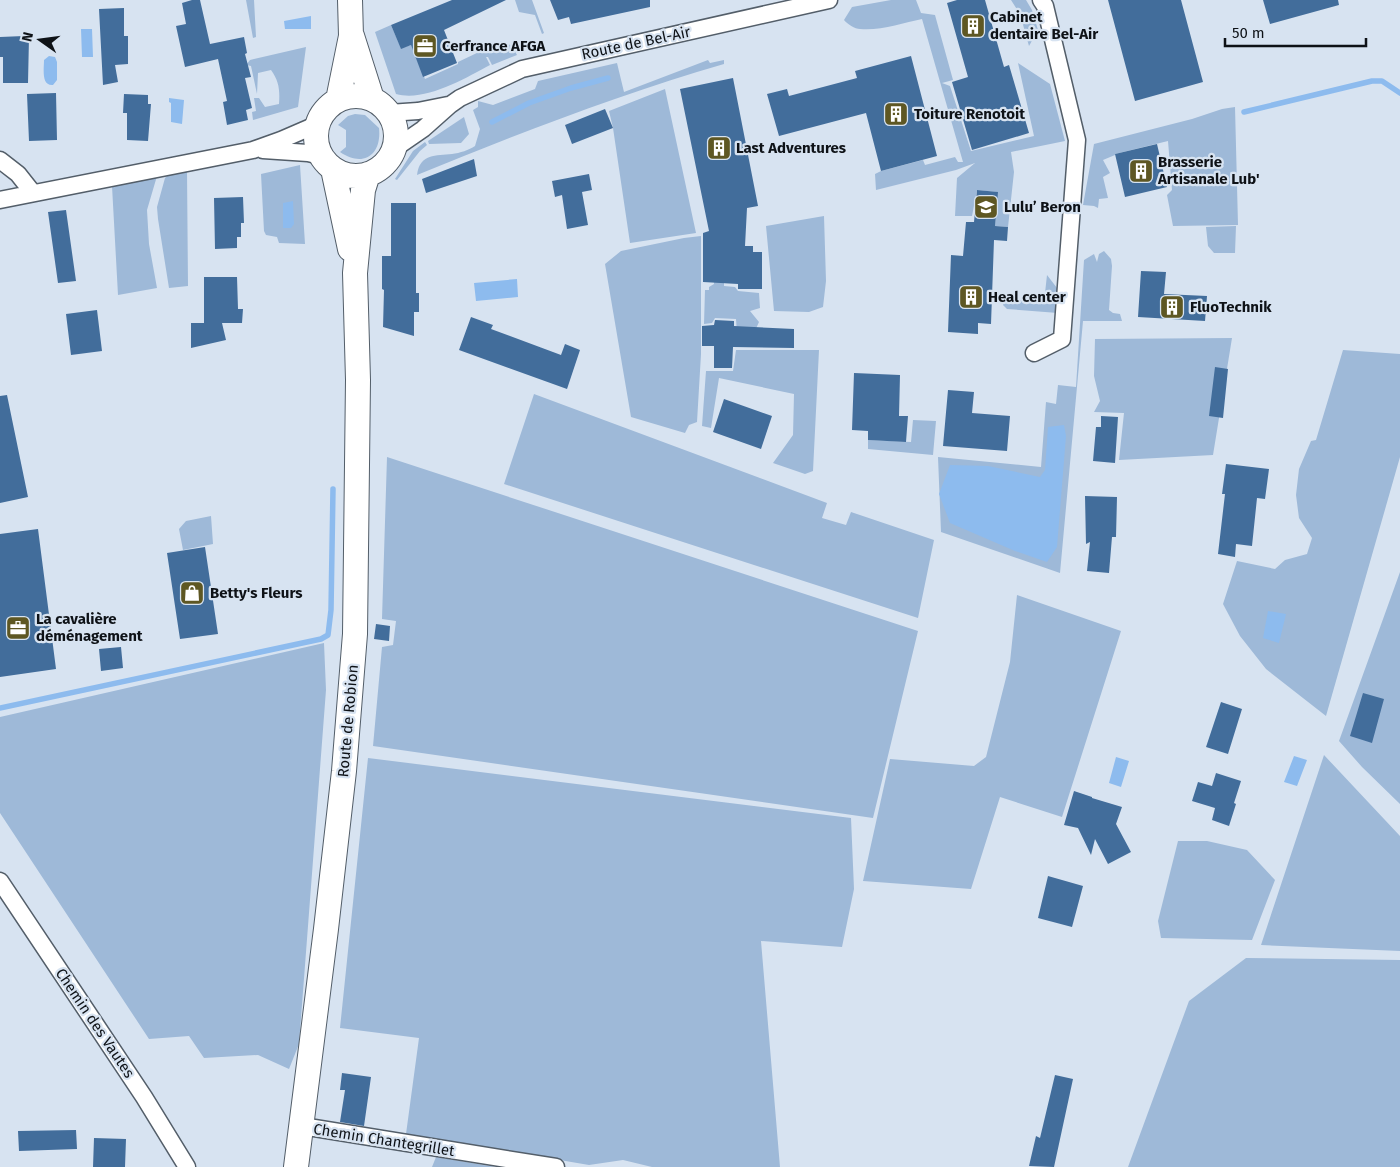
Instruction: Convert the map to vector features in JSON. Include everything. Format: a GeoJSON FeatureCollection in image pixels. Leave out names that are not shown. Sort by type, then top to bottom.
{"type":"FeatureCollection","features":[{"type":"Feature","properties":{"kind":"main road"},"geometry":{"type":"LineString","coordinates":[[338,100],[351,36],[350,0]]}},
{"type":"Feature","properties":{"kind":"main road"},"geometry":{"type":"LineString","coordinates":[[351,36],[380,106],[394,124],[396,137],[394,150],[384,164],[368,174],[356,176],[344,174],[327,162],[317,145],[316,134],[322,114],[338,100],[349,96],[361,96],[380,106]]}},
{"type":"Feature","properties":{"kind":"main road","name":"Route de Robion"},"geometry":{"type":"LineString","coordinates":[[327,162],[355,273]]}},
{"type":"Feature","properties":{"kind":"main road","name":"Route de Robion"},"geometry":{"type":"LineString","coordinates":[[296,1167],[344,771],[356,634],[358,370],[355,273],[363,190],[368,174]]}},
{"type":"Feature","properties":{"kind":"street","name":"Route de Bel-Air"},"geometry":{"type":"LineString","coordinates":[[394,150],[423,129],[450,105],[495,80],[522,69],[829,0]]}},
{"type":"Feature","properties":{"kind":"street"},"geometry":{"type":"LineString","coordinates":[[1034,353],[1062,339],[1077,140],[1045,6],[1041,0]]}},
{"type":"Feature","properties":{"kind":"street","name":"Route de Bel-Air"},"geometry":{"type":"LineString","coordinates":[[380,106],[418,111],[450,105]]}},
{"type":"Feature","properties":{"kind":"street"},"geometry":{"type":"LineString","coordinates":[[0,200],[253,150],[318,124]]}},
{"type":"Feature","properties":{"kind":"street"},"geometry":{"type":"LineString","coordinates":[[253,150],[308,153],[327,162]]}},
{"type":"Feature","properties":{"kind":"street"},"geometry":{"type":"LineString","coordinates":[[0,160],[18,174],[33,193]]}},
{"type":"Feature","properties":{"kind":"street","name":"Chemin des Vautes"},"geometry":{"type":"LineString","coordinates":[[0,881],[144,1097],[187,1167]]}},
{"type":"Feature","properties":{"kind":"street","name":"Chemin Chantegrillet"},"geometry":{"type":"LineString","coordinates":[[302,1126],[556,1167]]}},
{"type":"Feature","properties":{"kind":"shaded area"},"geometry":{"type":"Polygon","coordinates":[[[246,0],[254,0],[256,37],[253,38],[246,0]]]}},
{"type":"Feature","properties":{"kind":"shaded area"},"geometry":{"type":"Polygon","coordinates":[[[515,0],[532,0],[544,33],[542,34],[535,15],[519,12],[515,0]]]}},
{"type":"Feature","properties":{"kind":"shaded area"},"geometry":{"type":"Polygon","coordinates":[[[891,0],[916,0],[921,13],[935,15],[953,80],[942,83],[950,86],[971,151],[1034,136],[1018,63],[1050,84],[1065,141],[1011,152],[1014,172],[1008,227],[995,226],[997,192],[977,190],[972,216],[955,216],[957,178],[975,163],[956,170],[876,190],[875,174],[881,171],[923,160],[925,165],[955,157],[958,162],[963,162],[922,19],[883,28],[868,29],[856,28],[844,20],[852,7],[891,0]]]}},
{"type":"Feature","properties":{"kind":"shaded area"},"geometry":{"type":"Polygon","coordinates":[[[1011,0],[1026,0],[1032,10],[1038,30],[1029,46],[1020,14],[1011,0]]]}},
{"type":"Feature","properties":{"kind":"shaded area"},"geometry":{"type":"Polygon","coordinates":[[[311,16],[311,29],[285,29],[284,21],[311,16]]]}},
{"type":"Feature","properties":{"kind":"shaded area"},"geometry":{"type":"Polygon","coordinates":[[[391,25],[401,48],[411,45],[425,79],[502,41],[512,46],[517,55],[492,65],[488,57],[486,57],[490,65],[432,92],[407,96],[396,94],[375,32],[391,25]]]}},
{"type":"Feature","properties":{"kind":"shaded area"},"geometry":{"type":"Polygon","coordinates":[[[81,29],[92,29],[93,57],[82,57],[81,29]]]}},
{"type":"Feature","properties":{"kind":"shaded area"},"geometry":{"type":"Polygon","coordinates":[[[306,47],[298,107],[253,120],[252,112],[256,111],[254,98],[259,98],[265,107],[279,104],[279,90],[276,78],[271,70],[258,73],[257,94],[251,66],[246,65],[250,60],[306,47]]]}},
{"type":"Feature","properties":{"kind":"shaded area"},"geometry":{"type":"Polygon","coordinates":[[[49,56],[55,57],[57,62],[57,80],[53,85],[47,83],[44,76],[44,60],[49,56]]]}},
{"type":"Feature","properties":{"kind":"shaded area"},"geometry":{"type":"Polygon","coordinates":[[[708,60],[710,63],[724,60],[724,64],[569,115],[417,175],[421,163],[425,159],[461,152],[475,146],[480,129],[473,110],[478,107],[478,101],[493,105],[535,89],[538,81],[617,63],[624,92],[708,60]]]}},
{"type":"Feature","properties":{"kind":"shaded area"},"geometry":{"type":"Polygon","coordinates":[[[665,89],[696,233],[630,243],[609,111],[665,89]]]}},
{"type":"Feature","properties":{"kind":"shaded area"},"geometry":{"type":"Polygon","coordinates":[[[169,98],[184,100],[182,124],[171,122],[171,103],[169,98]]]}},
{"type":"Feature","properties":{"kind":"shaded area"},"geometry":{"type":"Polygon","coordinates":[[[1235,107],[1238,225],[1173,226],[1167,195],[1172,190],[1168,141],[1115,154],[1103,160],[1110,173],[1103,177],[1108,198],[1099,199],[1098,208],[1083,205],[1094,144],[1235,107]]]}},
{"type":"Feature","properties":{"kind":"shaded area"},"geometry":{"type":"Polygon","coordinates":[[[355,114],[365,115],[379,128],[379,137],[374,152],[363,159],[348,157],[340,152],[346,147],[346,130],[338,125],[348,116],[355,114]]]}},
{"type":"Feature","properties":{"kind":"shaded area"},"geometry":{"type":"Polygon","coordinates":[[[464,117],[469,134],[461,143],[429,144],[428,141],[464,117]]]}},
{"type":"Feature","properties":{"kind":"shaded area"},"geometry":{"type":"Polygon","coordinates":[[[425,142],[427,145],[397,180],[395,179],[413,151],[425,142]]]}},
{"type":"Feature","properties":{"kind":"shaded area"},"geometry":{"type":"Polygon","coordinates":[[[300,165],[305,244],[279,243],[277,237],[266,235],[264,231],[261,174],[300,165]]]}},
{"type":"Feature","properties":{"kind":"shaded area"},"geometry":{"type":"Polygon","coordinates":[[[187,171],[188,286],[169,288],[157,207],[165,178],[169,174],[187,171]]]}},
{"type":"Feature","properties":{"kind":"shaded area"},"geometry":{"type":"Polygon","coordinates":[[[157,176],[147,210],[149,244],[157,288],[118,295],[112,186],[157,176]]]}},
{"type":"Feature","properties":{"kind":"shaded area"},"geometry":{"type":"Polygon","coordinates":[[[293,201],[294,224],[291,228],[283,228],[283,203],[293,201]]]}},
{"type":"Feature","properties":{"kind":"shaded area"},"geometry":{"type":"Polygon","coordinates":[[[824,216],[826,281],[823,307],[809,312],[774,311],[766,226],[824,216]]]}},
{"type":"Feature","properties":{"kind":"shaded area"},"geometry":{"type":"Polygon","coordinates":[[[1236,226],[1235,253],[1214,253],[1208,246],[1206,227],[1236,226]]]}},
{"type":"Feature","properties":{"kind":"shaded area"},"geometry":{"type":"Polygon","coordinates":[[[701,236],[701,354],[697,422],[689,425],[685,433],[631,417],[605,264],[621,251],[701,236]]]}},
{"type":"Feature","properties":{"kind":"shaded area"},"geometry":{"type":"Polygon","coordinates":[[[1104,251],[1111,259],[1112,266],[1109,310],[1120,314],[1122,321],[1083,321],[1060,573],[941,532],[938,457],[1041,467],[1046,402],[1056,404],[1058,385],[1076,387],[1084,260],[1094,254],[1097,262],[1099,254],[1104,251]]]}},
{"type":"Feature","properties":{"kind":"shaded area"},"geometry":{"type":"Polygon","coordinates":[[[713,261],[724,262],[724,286],[735,287],[738,291],[759,293],[760,308],[750,311],[759,322],[753,335],[737,334],[736,319],[715,318],[712,323],[704,324],[705,290],[709,290],[709,287],[714,284],[713,261]]]}},
{"type":"Feature","properties":{"kind":"shaded area"},"geometry":{"type":"Polygon","coordinates":[[[1047,275],[1057,288],[1058,313],[1007,309],[1003,305],[1004,299],[1054,302],[1054,293],[1045,293],[1047,275]]]}},
{"type":"Feature","properties":{"kind":"shaded area"},"geometry":{"type":"Polygon","coordinates":[[[517,279],[518,297],[476,301],[474,283],[517,279]]]}},
{"type":"Feature","properties":{"kind":"shaded area"},"geometry":{"type":"Polygon","coordinates":[[[1232,338],[1213,455],[1119,460],[1124,413],[1094,412],[1100,401],[1094,376],[1095,339],[1232,338]]]}},
{"type":"Feature","properties":{"kind":"shaded area"},"geometry":{"type":"Polygon","coordinates":[[[736,350],[819,350],[813,471],[805,474],[773,463],[793,435],[794,394],[719,378],[711,428],[702,426],[706,371],[733,371],[736,350]]]}},
{"type":"Feature","properties":{"kind":"shaded area"},"geometry":{"type":"Polygon","coordinates":[[[1343,350],[1400,354],[1400,457],[1326,716],[1266,669],[1240,636],[1223,604],[1237,561],[1275,569],[1285,560],[1307,554],[1312,538],[1299,518],[1296,495],[1299,469],[1311,441],[1316,440],[1343,350]]]}},
{"type":"Feature","properties":{"kind":"shaded area"},"geometry":{"type":"Polygon","coordinates":[[[534,394],[827,503],[822,518],[846,525],[851,512],[934,540],[918,618],[504,484],[534,394]]]}},
{"type":"Feature","properties":{"kind":"shaded area"},"geometry":{"type":"Polygon","coordinates":[[[913,420],[936,421],[933,455],[868,449],[868,440],[911,442],[913,420]]]}},
{"type":"Feature","properties":{"kind":"shaded area"},"geometry":{"type":"Polygon","coordinates":[[[1064,425],[1066,436],[1057,547],[1047,562],[1015,551],[950,523],[939,494],[950,465],[988,466],[1040,477],[1045,470],[1048,427],[1064,425]]]}},
{"type":"Feature","properties":{"kind":"shaded area"},"geometry":{"type":"Polygon","coordinates":[[[387,457],[918,631],[873,818],[373,746],[382,647],[393,645],[396,621],[382,619],[387,457]]]}},
{"type":"Feature","properties":{"kind":"shaded area"},"geometry":{"type":"Polygon","coordinates":[[[211,516],[213,544],[183,550],[179,529],[186,521],[211,516]]]}},
{"type":"Feature","properties":{"kind":"shaded area"},"geometry":{"type":"Polygon","coordinates":[[[1400,572],[1400,804],[1362,767],[1339,741],[1400,572]]]}},
{"type":"Feature","properties":{"kind":"shaded area"},"geometry":{"type":"Polygon","coordinates":[[[1017,595],[1121,631],[1062,817],[1000,797],[971,889],[863,881],[890,759],[974,766],[986,757],[1010,662],[1017,595]]]}},
{"type":"Feature","properties":{"kind":"shaded area"},"geometry":{"type":"Polygon","coordinates":[[[1268,611],[1286,614],[1279,643],[1263,638],[1268,611]]]}},
{"type":"Feature","properties":{"kind":"shaded area"},"geometry":{"type":"Polygon","coordinates":[[[324,643],[326,690],[299,1044],[289,1069],[258,1055],[204,1058],[189,1036],[149,1039],[0,813],[0,717],[324,643]]]}},
{"type":"Feature","properties":{"kind":"shaded area"},"geometry":{"type":"Polygon","coordinates":[[[1324,755],[1400,836],[1400,951],[1261,945],[1324,755]]]}},
{"type":"Feature","properties":{"kind":"shaded area"},"geometry":{"type":"Polygon","coordinates":[[[1294,756],[1307,760],[1297,786],[1284,782],[1294,756]]]}},
{"type":"Feature","properties":{"kind":"shaded area"},"geometry":{"type":"Polygon","coordinates":[[[1116,757],[1129,761],[1121,787],[1109,783],[1116,757]]]}},
{"type":"Feature","properties":{"kind":"shaded area"},"geometry":{"type":"Polygon","coordinates":[[[368,758],[851,818],[854,889],[842,947],[761,941],[780,1167],[652,1167],[623,1160],[589,1165],[406,1134],[419,1038],[340,1028],[368,758]]]}},
{"type":"Feature","properties":{"kind":"shaded area"},"geometry":{"type":"Polygon","coordinates":[[[1178,841],[1207,841],[1247,850],[1275,880],[1252,940],[1161,938],[1158,921],[1178,841]]]}},
{"type":"Feature","properties":{"kind":"shaded area"},"geometry":{"type":"Polygon","coordinates":[[[1246,958],[1400,960],[1400,1167],[1128,1167],[1189,1001],[1246,958]]]}},
{"type":"Feature","properties":{"kind":"shaded area"},"geometry":{"type":"Polygon","coordinates":[[[436,1157],[495,1167],[432,1167],[436,1157]]]}},
{"type":"Feature","properties":{"kind":"building"},"geometry":{"type":"Polygon","coordinates":[[[200,0],[210,44],[244,37],[247,53],[245,54],[251,77],[245,78],[252,108],[246,110],[248,120],[227,125],[223,102],[227,101],[218,59],[185,67],[176,26],[186,24],[182,3],[200,0]]]}},
{"type":"Feature","properties":{"kind":"building"},"geometry":{"type":"Polygon","coordinates":[[[452,0],[506,0],[444,30],[457,63],[423,77],[411,45],[401,49],[391,25],[452,0]]]}},
{"type":"Feature","properties":{"kind":"building"},"geometry":{"type":"Polygon","coordinates":[[[550,0],[650,0],[650,7],[571,24],[569,17],[558,20],[550,0]]]}},
{"type":"Feature","properties":{"kind":"building"},"geometry":{"type":"Polygon","coordinates":[[[957,0],[985,0],[1004,67],[1009,65],[1029,133],[972,150],[952,82],[968,77],[947,3],[957,0]]]}},
{"type":"Feature","properties":{"kind":"building"},"geometry":{"type":"Polygon","coordinates":[[[1108,0],[1181,0],[1203,82],[1135,101],[1108,0]]]}},
{"type":"Feature","properties":{"kind":"building"},"geometry":{"type":"Polygon","coordinates":[[[1263,0],[1338,0],[1339,5],[1270,24],[1263,0]]]}},
{"type":"Feature","properties":{"kind":"building"},"geometry":{"type":"Polygon","coordinates":[[[124,8],[124,36],[128,36],[128,64],[115,65],[118,82],[103,85],[99,9],[124,8]]]}},
{"type":"Feature","properties":{"kind":"building"},"geometry":{"type":"Polygon","coordinates":[[[0,37],[29,37],[28,83],[3,83],[3,57],[0,57],[0,37]]]}},
{"type":"Feature","properties":{"kind":"building","name":"Toiture Renotoit"},"geometry":{"type":"Polygon","coordinates":[[[911,56],[937,156],[881,171],[866,113],[779,136],[767,94],[787,89],[789,96],[857,78],[855,71],[911,56]]]}},
{"type":"Feature","properties":{"kind":"building","name":"Last Adventures"},"geometry":{"type":"Polygon","coordinates":[[[733,78],[758,206],[747,208],[745,246],[753,246],[753,252],[762,252],[762,289],[738,289],[738,284],[703,282],[703,233],[709,231],[680,89],[733,78]]]}},
{"type":"Feature","properties":{"kind":"building"},"geometry":{"type":"Polygon","coordinates":[[[56,93],[57,140],[29,141],[27,94],[56,93]]]}},
{"type":"Feature","properties":{"kind":"building"},"geometry":{"type":"Polygon","coordinates":[[[124,94],[148,95],[148,104],[151,104],[148,141],[127,140],[127,113],[123,113],[124,94]]]}},
{"type":"Feature","properties":{"kind":"building"},"geometry":{"type":"Polygon","coordinates":[[[605,109],[613,128],[572,144],[565,125],[605,109]]]}},
{"type":"Feature","properties":{"kind":"building","name":"Brasserie Artisanale Lub'"},"geometry":{"type":"Polygon","coordinates":[[[1157,144],[1167,187],[1125,197],[1115,154],[1157,144]]]}},
{"type":"Feature","properties":{"kind":"building"},"geometry":{"type":"Polygon","coordinates":[[[474,159],[477,176],[426,193],[422,179],[474,159]]]}},
{"type":"Feature","properties":{"kind":"building"},"geometry":{"type":"Polygon","coordinates":[[[589,174],[592,190],[582,192],[588,225],[567,229],[562,195],[555,197],[552,181],[589,174]]]}},
{"type":"Feature","properties":{"kind":"building","name":"Heal center"},"geometry":{"type":"Polygon","coordinates":[[[977,190],[998,192],[995,226],[1008,227],[1007,241],[994,240],[991,324],[978,323],[978,334],[948,332],[951,255],[963,256],[966,222],[974,222],[977,190]]]}},
{"type":"Feature","properties":{"kind":"building"},"geometry":{"type":"Polygon","coordinates":[[[243,197],[244,223],[241,223],[241,237],[237,237],[237,248],[215,249],[214,198],[243,197]]]}},
{"type":"Feature","properties":{"kind":"building"},"geometry":{"type":"Polygon","coordinates":[[[391,203],[416,203],[416,293],[419,293],[419,312],[414,312],[414,336],[383,327],[384,290],[382,289],[382,256],[391,256],[391,203]]]}},
{"type":"Feature","properties":{"kind":"building"},"geometry":{"type":"Polygon","coordinates":[[[66,210],[76,281],[58,283],[48,212],[66,210]]]}},
{"type":"Feature","properties":{"kind":"building","name":"FluoTechnik"},"geometry":{"type":"Polygon","coordinates":[[[1141,271],[1166,272],[1164,294],[1207,296],[1205,321],[1138,317],[1141,271]]]}},
{"type":"Feature","properties":{"kind":"building"},"geometry":{"type":"Polygon","coordinates":[[[204,277],[237,277],[238,309],[243,309],[242,323],[222,323],[226,340],[191,348],[191,323],[204,323],[204,277]]]}},
{"type":"Feature","properties":{"kind":"building"},"geometry":{"type":"Polygon","coordinates":[[[97,310],[102,351],[71,355],[66,314],[97,310]]]}},
{"type":"Feature","properties":{"kind":"building"},"geometry":{"type":"Polygon","coordinates":[[[471,317],[493,325],[491,329],[561,355],[565,344],[580,350],[567,389],[459,350],[471,317]]]}},
{"type":"Feature","properties":{"kind":"building"},"geometry":{"type":"Polygon","coordinates":[[[715,320],[734,321],[734,326],[794,329],[794,348],[733,347],[732,368],[714,368],[714,346],[702,346],[702,326],[714,325],[715,320]]]}},
{"type":"Feature","properties":{"kind":"building"},"geometry":{"type":"Polygon","coordinates":[[[1215,367],[1228,369],[1223,418],[1209,416],[1215,367]]]}},
{"type":"Feature","properties":{"kind":"building"},"geometry":{"type":"Polygon","coordinates":[[[854,373],[900,375],[899,416],[908,416],[906,442],[868,440],[868,431],[852,430],[854,373]]]}},
{"type":"Feature","properties":{"kind":"building"},"geometry":{"type":"Polygon","coordinates":[[[948,390],[974,392],[972,413],[1010,416],[1007,451],[943,446],[948,390]]]}},
{"type":"Feature","properties":{"kind":"building"},"geometry":{"type":"Polygon","coordinates":[[[7,395],[28,497],[0,503],[0,396],[7,395]]]}},
{"type":"Feature","properties":{"kind":"building"},"geometry":{"type":"Polygon","coordinates":[[[724,399],[772,416],[761,449],[713,432],[724,399]]]}},
{"type":"Feature","properties":{"kind":"building"},"geometry":{"type":"Polygon","coordinates":[[[1101,416],[1118,417],[1115,463],[1093,461],[1096,427],[1101,427],[1101,416]]]}},
{"type":"Feature","properties":{"kind":"building"},"geometry":{"type":"Polygon","coordinates":[[[1226,464],[1269,469],[1265,499],[1257,498],[1252,546],[1236,544],[1235,557],[1218,554],[1225,494],[1222,494],[1226,464]]]}},
{"type":"Feature","properties":{"kind":"building"},"geometry":{"type":"Polygon","coordinates":[[[1085,496],[1117,497],[1116,537],[1112,537],[1109,573],[1087,571],[1090,542],[1086,544],[1085,496]]]}},
{"type":"Feature","properties":{"kind":"building"},"geometry":{"type":"Polygon","coordinates":[[[38,529],[56,669],[0,677],[0,534],[38,529]]]}},
{"type":"Feature","properties":{"kind":"building","name":"Betty's Fleurs"},"geometry":{"type":"Polygon","coordinates":[[[205,547],[218,634],[180,639],[167,553],[205,547]]]}},
{"type":"Feature","properties":{"kind":"building"},"geometry":{"type":"Polygon","coordinates":[[[376,624],[390,626],[389,641],[374,639],[376,624]]]}},
{"type":"Feature","properties":{"kind":"building"},"geometry":{"type":"Polygon","coordinates":[[[121,647],[123,668],[101,671],[99,649],[121,647]]]}},
{"type":"Feature","properties":{"kind":"building"},"geometry":{"type":"Polygon","coordinates":[[[1363,693],[1384,699],[1372,743],[1350,736],[1363,693]]]}},
{"type":"Feature","properties":{"kind":"building"},"geometry":{"type":"Polygon","coordinates":[[[1221,702],[1242,709],[1228,754],[1206,747],[1221,702]]]}},
{"type":"Feature","properties":{"kind":"building"},"geometry":{"type":"Polygon","coordinates":[[[1216,773],[1241,781],[1229,826],[1212,820],[1215,808],[1192,801],[1198,782],[1212,786],[1216,773]]]}},
{"type":"Feature","properties":{"kind":"building"},"geometry":{"type":"Polygon","coordinates":[[[1074,791],[1122,807],[1116,824],[1131,852],[1108,864],[1095,839],[1091,855],[1078,828],[1064,825],[1074,791]]]}},
{"type":"Feature","properties":{"kind":"building"},"geometry":{"type":"Polygon","coordinates":[[[1048,876],[1083,886],[1072,927],[1038,918],[1048,876]]]}},
{"type":"Feature","properties":{"kind":"building"},"geometry":{"type":"Polygon","coordinates":[[[342,1073],[371,1077],[364,1126],[340,1122],[345,1090],[340,1090],[342,1073]]]}},
{"type":"Feature","properties":{"kind":"building"},"geometry":{"type":"Polygon","coordinates":[[[1055,1075],[1073,1079],[1054,1167],[1029,1166],[1036,1136],[1040,1138],[1055,1075]]]}},
{"type":"Feature","properties":{"kind":"building"},"geometry":{"type":"Polygon","coordinates":[[[76,1130],[77,1149],[19,1151],[18,1131],[76,1130]]]}},
{"type":"Feature","properties":{"kind":"building"},"geometry":{"type":"Polygon","coordinates":[[[94,1138],[126,1139],[125,1167],[93,1167],[94,1138]]]}},
{"type":"Feature","properties":{"kind":"waterway"},"geometry":{"type":"LineString","coordinates":[[492,122],[529,103],[571,88],[608,78]]}},
{"type":"Feature","properties":{"kind":"waterway"},"geometry":{"type":"LineString","coordinates":[[1244,112],[1372,81],[1382,81],[1400,93]]}},
{"type":"Feature","properties":{"kind":"waterway"},"geometry":{"type":"LineString","coordinates":[[0,708],[321,639],[328,635],[331,610],[333,489]]}},
{"type":"Feature","properties":{"kind":"place","name":"Cabinet dentaire Bel-Air"},"geometry":{"type":"Point","coordinates":[973,26]}},
{"type":"Feature","properties":{"kind":"place","name":"Cerfrance AFGA"},"geometry":{"type":"Point","coordinates":[425,46]}},
{"type":"Feature","properties":{"kind":"place","name":"Toiture Renotoit"},"geometry":{"type":"Point","coordinates":[896,114]}},
{"type":"Feature","properties":{"kind":"place","name":"Last Adventures"},"geometry":{"type":"Point","coordinates":[719,148]}},
{"type":"Feature","properties":{"kind":"place","name":"Brasserie Artisanale Lub'"},"geometry":{"type":"Point","coordinates":[1141,171]}},
{"type":"Feature","properties":{"kind":"place","name":"Lulu’ Beron"},"geometry":{"type":"Point","coordinates":[986,207]}},
{"type":"Feature","properties":{"kind":"place","name":"Heal center"},"geometry":{"type":"Point","coordinates":[971,297]}},
{"type":"Feature","properties":{"kind":"place","name":"FluoTechnik"},"geometry":{"type":"Point","coordinates":[1172,307]}},
{"type":"Feature","properties":{"kind":"place","name":"Betty's Fleurs"},"geometry":{"type":"Point","coordinates":[192,593]}},
{"type":"Feature","properties":{"kind":"place","name":"La cavalière déménagement"},"geometry":{"type":"Point","coordinates":[18,628]}}]}
